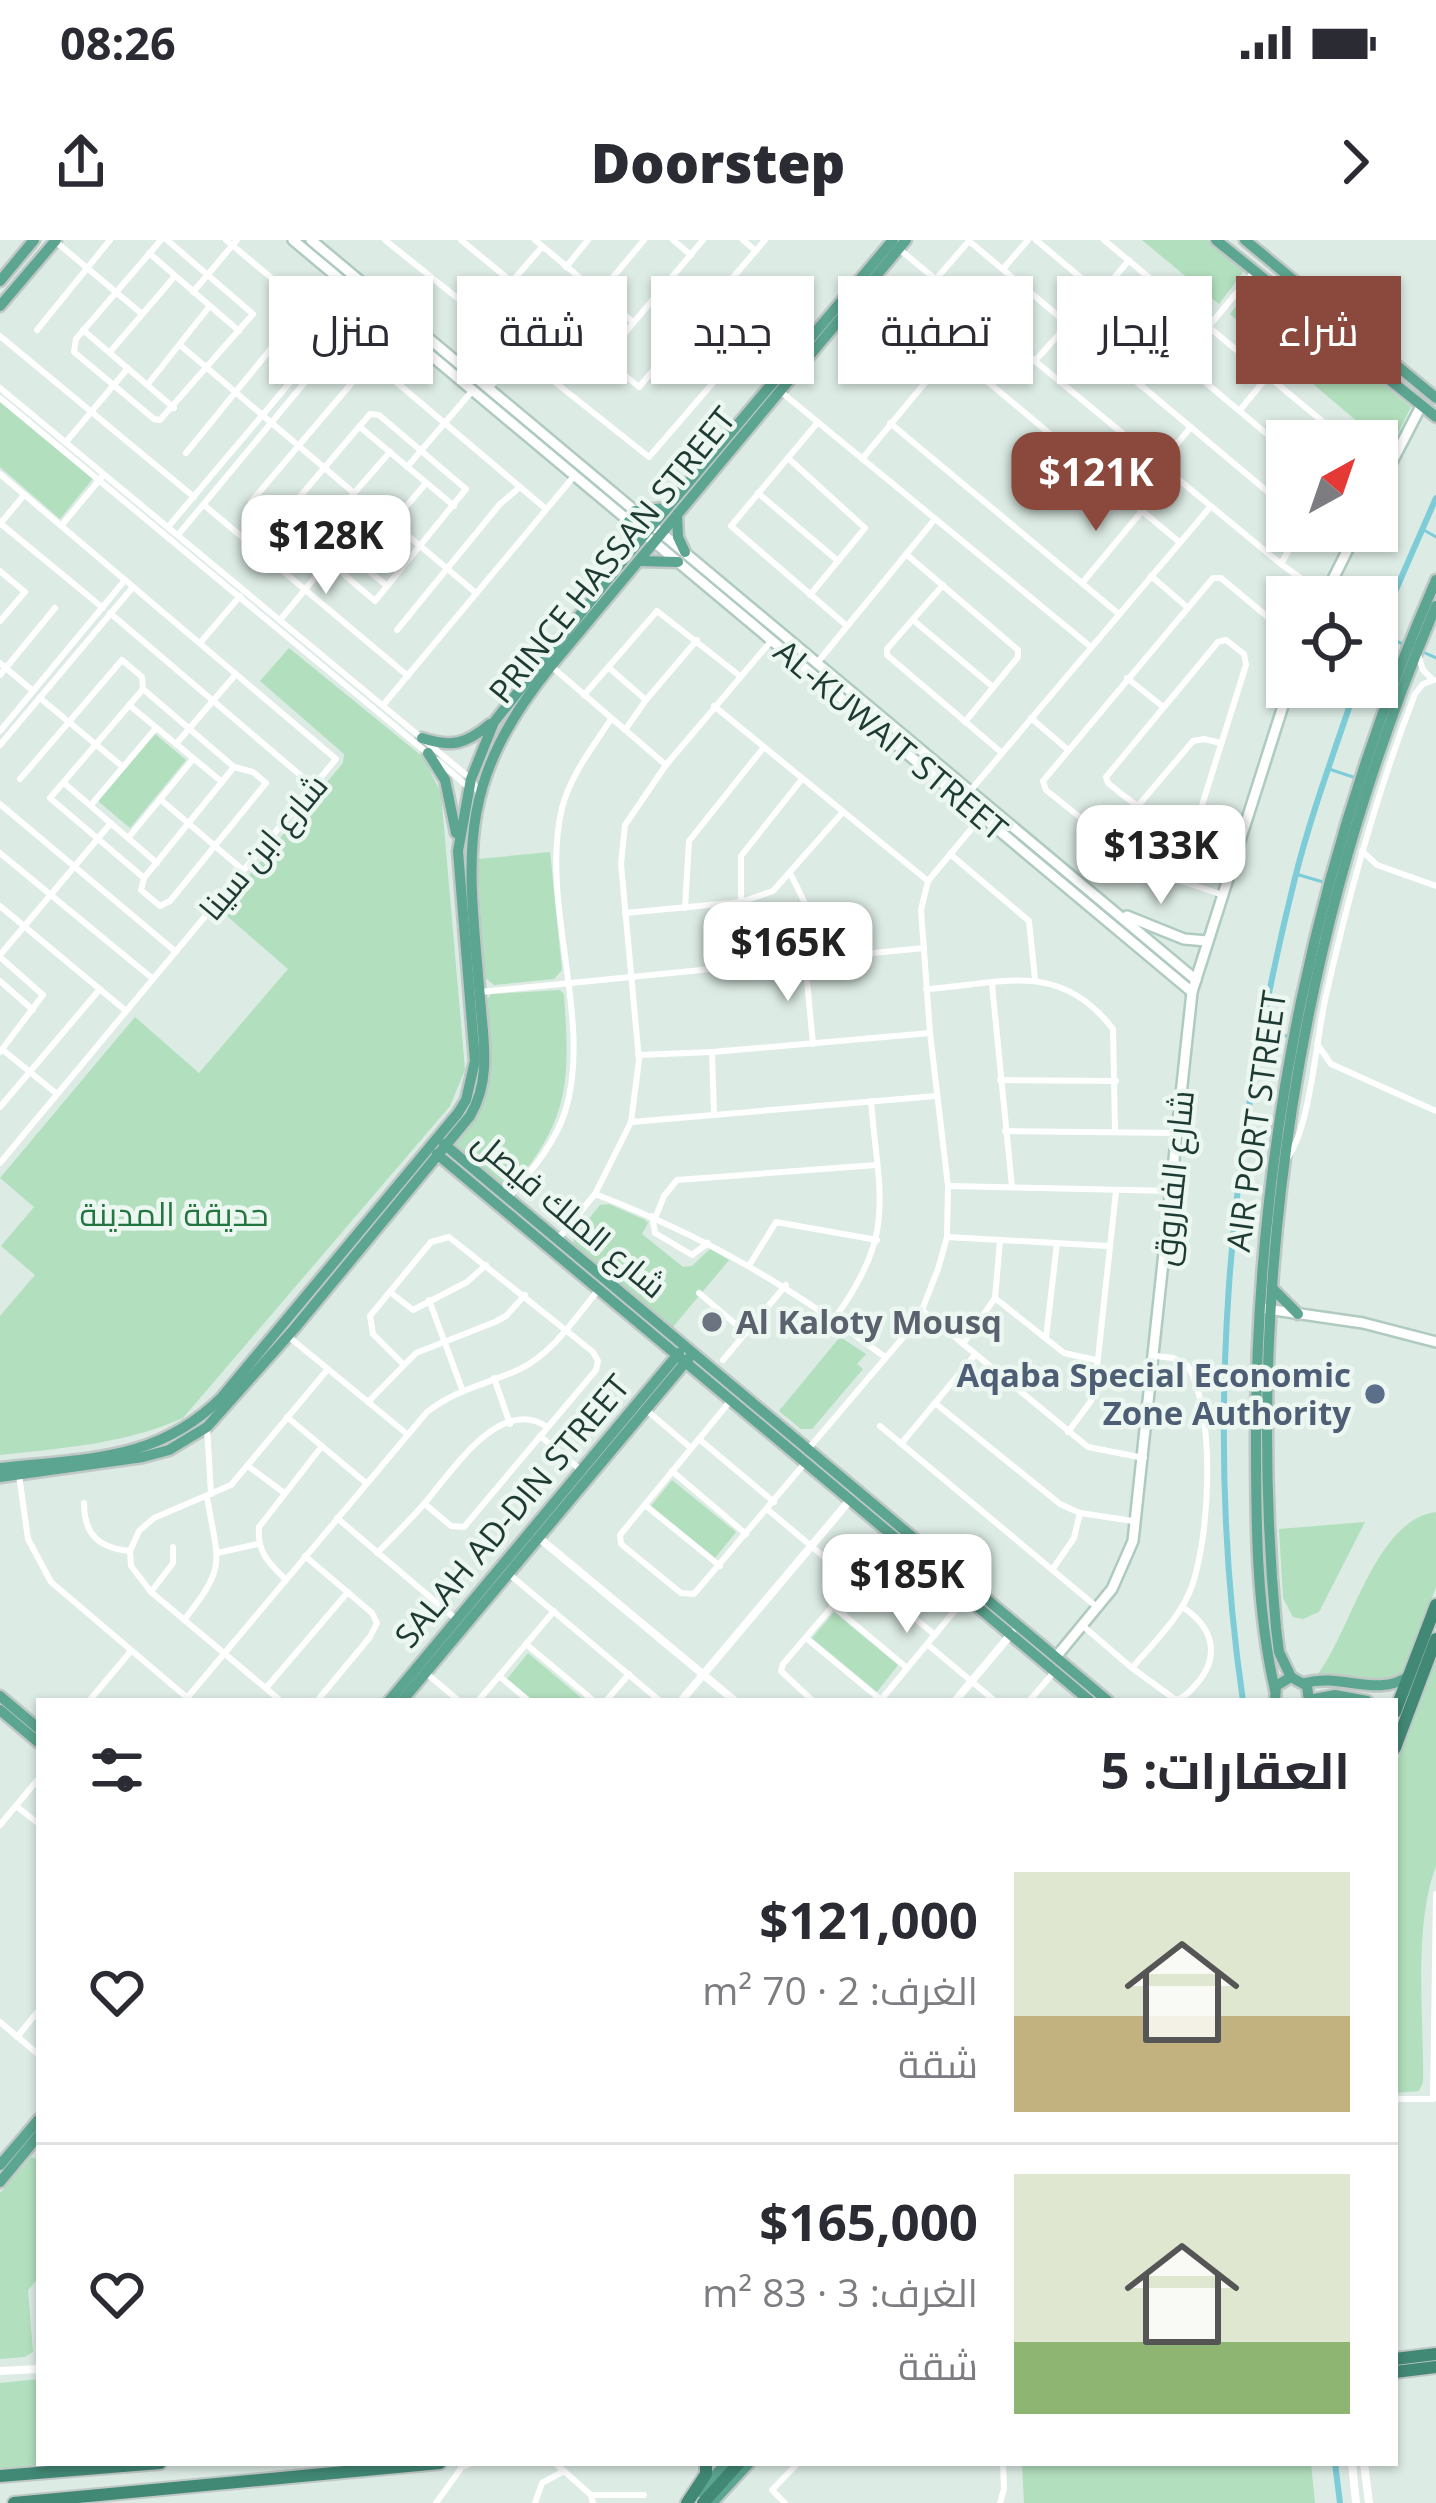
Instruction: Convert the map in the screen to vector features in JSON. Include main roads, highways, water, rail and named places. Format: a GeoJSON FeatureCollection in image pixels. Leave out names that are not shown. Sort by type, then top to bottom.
{"type":"FeatureCollection","features":[{"type":"Feature","properties":{"kind":"highway"},"geometry":{"type":"LineString","coordinates":[[1398,1704],[1436,1605]]}},
{"type":"Feature","properties":{"kind":"highway"},"geometry":{"type":"LineString","coordinates":[[1398,1740],[1436,1639]]}},
{"type":"Feature","properties":{"kind":"highway"},"geometry":{"type":"LineString","coordinates":[[1398,2358],[1432,2352]]}},
{"type":"Feature","properties":{"kind":"highway"},"geometry":{"type":"LineString","coordinates":[[1398,2372],[1436,2367]]}},
{"type":"Feature","properties":{"kind":"highway"},"geometry":{"type":"LineString","coordinates":[[0,2476],[123,2466]]}},
{"type":"Feature","properties":{"kind":"highway"},"geometry":{"type":"LineString","coordinates":[[289,2466],[291,2478]]}},
{"type":"Feature","properties":{"kind":"highway"},"geometry":{"type":"LineString","coordinates":[[14,2503],[130,2498],[410,2466]]}},
{"type":"Feature","properties":{"kind":"highway"},"geometry":{"type":"LineString","coordinates":[[688,2503],[706,2466]]}},
{"type":"Feature","properties":{"kind":"highway"},"geometry":{"type":"LineString","coordinates":[[708,2503],[737,2466]]}},
{"type":"Feature","properties":{"kind":"main road"},"geometry":{"type":"LineString","coordinates":[[0,280],[34,240]]}},
{"type":"Feature","properties":{"kind":"main road"},"geometry":{"type":"LineString","coordinates":[[293,240],[366,301],[440,355],[489,389],[632,516],[634,556],[681,557],[673,510],[632,516],[574,475],[472,390],[440,355],[311,240]]}},
{"type":"Feature","properties":{"kind":"main road"},"geometry":{"type":"LineString","coordinates":[[1216,240],[1436,418]]}},
{"type":"Feature","properties":{"kind":"main road"},"geometry":{"type":"LineString","coordinates":[[1245,240],[1436,398]]}},
{"type":"Feature","properties":{"kind":"main road"},"geometry":{"type":"LineString","coordinates":[[0,306],[55,241]]}},
{"type":"Feature","properties":{"kind":"main road","name":"PRINCE HASSAN STREET"},"geometry":{"type":"LineString","coordinates":[[18,1470],[135,1450],[176,1436],[222,1397],[284,1332],[420,1177],[466,1100],[475,1070],[458,851],[497,718],[896,242]]}},
{"type":"Feature","properties":{"kind":"main road"},"geometry":{"type":"LineString","coordinates":[[10,268],[23,279]]}},
{"type":"Feature","properties":{"kind":"main road"},"geometry":{"type":"LineString","coordinates":[[1398,443],[1420,408]]}},
{"type":"Feature","properties":{"kind":"main road","name":"AL-KUWAIT STREET"},"geometry":{"type":"LineString","coordinates":[[632,516],[817,663],[982,816],[1192,992]]}},
{"type":"Feature","properties":{"kind":"main road","name":"PRINCE HASSAN STREET"},"geometry":{"type":"LineString","coordinates":[[0,1472],[143,1457],[170,1450],[207,1426],[476,1104],[484,1080],[471,850],[476,785],[518,706],[634,556]]}},
{"type":"Feature","properties":{"kind":"main road","name":"AL-KUWAIT STREET"},"geometry":{"type":"LineString","coordinates":[[681,557],[772,640],[970,791],[1196,980]]}},
{"type":"Feature","properties":{"kind":"main road","name":"AIR PORT STREET"},"geometry":{"type":"LineString","coordinates":[[1274,1698],[1257,1526],[1277,1129],[1302,983],[1365,764],[1436,580]]}},
{"type":"Feature","properties":{"kind":"main road","name":"AIR PORT STREET"},"geometry":{"type":"LineString","coordinates":[[1291,1677],[1279,1652],[1265,1419],[1266,1308],[1272,1288],[1283,1162],[1327,929],[1381,747],[1436,606]]}},
{"type":"Feature","properties":{"kind":"main road","name":"شارع الفاروق"},"geometry":{"type":"LineString","coordinates":[[1056,1658],[1098,1608],[1124,1567],[1137,1522],[1192,992],[1282,708]]}},
{"type":"Feature","properties":{"kind":"main road"},"geometry":{"type":"LineString","coordinates":[[422,738],[441,745],[461,744],[497,718]]}},
{"type":"Feature","properties":{"kind":"main road"},"geometry":{"type":"LineString","coordinates":[[428,753],[452,798],[458,851]]}},
{"type":"Feature","properties":{"kind":"main road"},"geometry":{"type":"LineString","coordinates":[[1106,905],[1184,940],[1208,941]]}},
{"type":"Feature","properties":{"kind":"main road"},"geometry":{"type":"LineString","coordinates":[[420,1177],[463,1167],[460,1127]]}},
{"type":"Feature","properties":{"kind":"main road","name":"شارع الملك فيصل"},"geometry":{"type":"LineString","coordinates":[[438,1147],[1015,1630],[1086,1698]]}},
{"type":"Feature","properties":{"kind":"main road","name":"شارع الملك فيصل"},"geometry":{"type":"LineString","coordinates":[[463,1167],[509,1197],[599,1289],[655,1336],[685,1354],[731,1400],[807,1456]]}},
{"type":"Feature","properties":{"kind":"main road"},"geometry":{"type":"LineString","coordinates":[[1272,1288],[1298,1314]]}},
{"type":"Feature","properties":{"kind":"main road"},"geometry":{"type":"LineString","coordinates":[[1266,1308],[1363,1323],[1436,1342]]}},
{"type":"Feature","properties":{"kind":"main road"},"geometry":{"type":"LineString","coordinates":[[1269,1333],[1283,1317],[1298,1314]]}},
{"type":"Feature","properties":{"kind":"main road"},"geometry":{"type":"LineString","coordinates":[[655,1336],[663,1350],[662,1372]]}},
{"type":"Feature","properties":{"kind":"main road","name":"SALAH AD-DIN STREET"},"geometry":{"type":"LineString","coordinates":[[405,1698],[509,1574],[581,1470],[662,1372],[685,1354]]}},
{"type":"Feature","properties":{"kind":"main road","name":"SALAH AD-DIN STREET"},"geometry":{"type":"LineString","coordinates":[[392,1698],[645,1409],[685,1354]]}},
{"type":"Feature","properties":{"kind":"main road","name":"شارع الملك فيصل"},"geometry":{"type":"LineString","coordinates":[[854,1496],[966,1598],[1056,1658],[1104,1698]]}},
{"type":"Feature","properties":{"kind":"main road"},"geometry":{"type":"LineString","coordinates":[[1274,1698],[1281,1681],[1291,1677],[1305,1683],[1332,1679],[1388,1687],[1409,1676]]}},
{"type":"Feature","properties":{"kind":"main road"},"geometry":{"type":"LineString","coordinates":[[1305,1683],[1308,1698]]}},
{"type":"Feature","properties":{"kind":"main road"},"geometry":{"type":"LineString","coordinates":[[0,1696],[36,1726]]}},
{"type":"Feature","properties":{"kind":"main road"},"geometry":{"type":"LineString","coordinates":[[0,1710],[36,1740]]}},
{"type":"Feature","properties":{"kind":"main road"},"geometry":{"type":"LineString","coordinates":[[0,2165],[36,2123]]}},
{"type":"Feature","properties":{"kind":"main road"},"geometry":{"type":"LineString","coordinates":[[0,2182],[36,2143]]}},
{"type":"Feature","properties":{"kind":"main road"},"geometry":{"type":"LineString","coordinates":[[688,2503],[723,2466]]}},
{"type":"Feature","properties":{"kind":"main road"},"geometry":{"type":"LineString","coordinates":[[708,2503],[746,2466]]}},
{"type":"Feature","properties":{"kind":"waterway"},"geometry":{"type":"LineString","coordinates":[[1398,585],[1436,498]]}},
{"type":"Feature","properties":{"kind":"waterway"},"geometry":{"type":"LineString","coordinates":[[1422,529],[1436,537]]}},
{"type":"Feature","properties":{"kind":"waterway"},"geometry":{"type":"LineString","coordinates":[[1398,642],[1403,644]]}},
{"type":"Feature","properties":{"kind":"waterway"},"geometry":{"type":"LineString","coordinates":[[1423,652],[1436,658]]}},
{"type":"Feature","properties":{"kind":"waterway"},"geometry":{"type":"LineString","coordinates":[[1243,1698],[1231,1598],[1224,1391],[1239,1184],[1253,1081],[1295,878],[1349,708]]}},
{"type":"Feature","properties":{"kind":"waterway"},"geometry":{"type":"LineString","coordinates":[[1329,769],[1356,778]]}},
{"type":"Feature","properties":{"kind":"waterway"},"geometry":{"type":"LineString","coordinates":[[1296,874],[1323,882]]}},
{"type":"Feature","properties":{"kind":"waterway"},"geometry":{"type":"LineString","coordinates":[[1261,1031],[1292,1037]]}},
{"type":"Feature","properties":{"kind":"waterway"},"geometry":{"type":"LineString","coordinates":[[1335,2466],[1340,2503]]}},
{"type":"Feature","properties":{"kind":"place","name":"Al Kaloty Mousq"},"geometry":{"type":"Point","coordinates":[712,1322]}},
{"type":"Feature","properties":{"kind":"place","name":"Aqaba Special Economic Zone Authority"},"geometry":{"type":"Point","coordinates":[1375,1394]}},
{"type":"Feature","properties":{"kind":"park label","name":"حديقة المدينة"},"geometry":{"type":"Point","coordinates":[174,1214]}}]}
